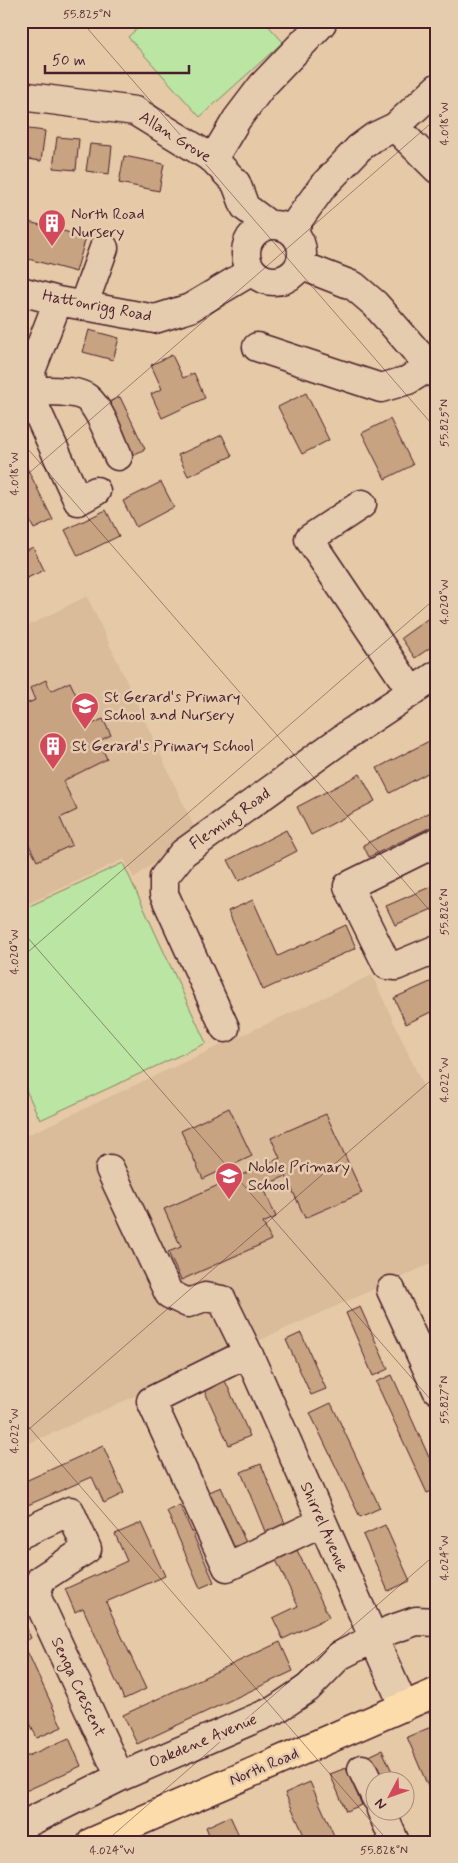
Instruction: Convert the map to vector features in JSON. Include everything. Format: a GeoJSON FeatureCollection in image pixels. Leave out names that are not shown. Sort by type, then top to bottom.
{"type":"FeatureCollection","features":[{"type":"Feature","properties":{"kind":"main road","name":"North Road"},"geometry":{"type":"LineString","coordinates":[[92,1842],[437,1692]]}},
{"type":"Feature","properties":{"kind":"street"},"geometry":{"type":"LineString","coordinates":[[213,159],[237,119],[262,86],[322,23],[321,21]]}},
{"type":"Feature","properties":{"kind":"street"},"geometry":{"type":"LineString","coordinates":[[280,228],[300,242],[302,252],[300,265],[289,277],[280,281],[269,281],[260,278],[252,271],[248,263],[246,247],[250,238],[258,230],[280,228],[360,148],[395,127],[437,88]]}},
{"type":"Feature","properties":{"kind":"street","name":"Allan Grove"},"geometry":{"type":"LineString","coordinates":[[21,96],[135,111],[213,159],[236,183],[245,207],[280,228]]}},
{"type":"Feature","properties":{"kind":"street"},"geometry":{"type":"LineString","coordinates":[[395,127],[437,170]]}},
{"type":"Feature","properties":{"kind":"street"},"geometry":{"type":"LineString","coordinates":[[96,491],[78,501],[36,409],[29,379],[104,248]]}},
{"type":"Feature","properties":{"kind":"street"},"geometry":{"type":"LineString","coordinates":[[257,347],[381,388],[433,371],[375,304],[354,286],[300,265]]}},
{"type":"Feature","properties":{"kind":"street","name":"Hattonrigg Road"},"geometry":{"type":"LineString","coordinates":[[21,291],[71,304],[155,319],[190,308],[252,271]]}},
{"type":"Feature","properties":{"kind":"street"},"geometry":{"type":"LineString","coordinates":[[29,379],[87,398],[95,407],[118,456]]}},
{"type":"Feature","properties":{"kind":"street"},"geometry":{"type":"LineString","coordinates":[[362,504],[309,539],[412,692]]}},
{"type":"Feature","properties":{"kind":"street","name":"Fleming Road"},"geometry":{"type":"LineString","coordinates":[[225,1028],[164,894],[164,877],[183,853],[437,675]]}},
{"type":"Feature","properties":{"kind":"street"},"geometry":{"type":"LineString","coordinates":[[437,842],[348,886],[387,965],[396,966],[437,948]]}},
{"type":"Feature","properties":{"kind":"street","name":"Shirrel Avenue"},"geometry":{"type":"LineString","coordinates":[[110,1169],[169,1294],[188,1303],[205,1297],[222,1300],[322,1522],[372,1639],[404,1706]]}},
{"type":"Feature","properties":{"kind":"street"},"geometry":{"type":"LineString","coordinates":[[391,1290],[437,1390]]}},
{"type":"Feature","properties":{"kind":"street"},"geometry":{"type":"LineString","coordinates":[[246,1351],[151,1401],[227,1567],[322,1522]]}},
{"type":"Feature","properties":{"kind":"street","name":"Senga Crescent"},"geometry":{"type":"LineString","coordinates":[[21,1534],[70,1511],[87,1549],[41,1579],[29,1592],[120,1777]]}},
{"type":"Feature","properties":{"kind":"street","name":"Oakdene Avenue"},"geometry":{"type":"LineString","coordinates":[[21,1826],[120,1777],[275,1710],[308,1688],[339,1656],[372,1639],[416,1621],[437,1622]]}},
{"type":"Feature","properties":{"kind":"street"},"geometry":{"type":"LineString","coordinates":[[362,1769],[366,1777]]}},
{"type":"Feature","properties":{"kind":"street"},"geometry":{"type":"LineString","coordinates":[[385,1820],[395,1842]]}},
{"type":"Feature","properties":{"kind":"shaded area","name":"St Gerard's Primary School and Nursery"},"geometry":{"type":"Polygon","coordinates":[[[87,596],[196,831],[134,878],[124,859],[21,907],[21,629],[87,596]]]}},
{"type":"Feature","properties":{"kind":"shaded area","name":"Noble Primary School"},"geometry":{"type":"Polygon","coordinates":[[[372,975],[437,1116],[437,1261],[21,1447],[21,1138],[372,975]]]}},
{"type":"Feature","properties":{"kind":"green space"},"geometry":{"type":"Polygon","coordinates":[[[145,21],[264,21],[283,42],[200,117],[128,37],[145,21]]]}},
{"type":"Feature","properties":{"kind":"green space"},"geometry":{"type":"Polygon","coordinates":[[[123,863],[206,1043],[40,1120],[21,1079],[21,910],[123,863]]]}},
{"type":"Feature","properties":{"kind":"building"},"geometry":{"type":"Polygon","coordinates":[[[21,128],[45,131],[41,161],[21,158],[21,128]]]}},
{"type":"Feature","properties":{"kind":"building"},"geometry":{"type":"Polygon","coordinates":[[[57,137],[79,139],[76,170],[53,168],[57,137]]]}},
{"type":"Feature","properties":{"kind":"building"},"geometry":{"type":"Polygon","coordinates":[[[90,144],[112,146],[109,174],[86,171],[90,144]]]}},
{"type":"Feature","properties":{"kind":"building"},"geometry":{"type":"Polygon","coordinates":[[[124,156],[164,164],[159,191],[119,183],[124,156]]]}},
{"type":"Feature","properties":{"kind":"building","name":"North Road Nursery"},"geometry":{"type":"Polygon","coordinates":[[[21,220],[86,237],[76,272],[21,257],[21,220]]]}},
{"type":"Feature","properties":{"kind":"building"},"geometry":{"type":"Polygon","coordinates":[[[89,330],[119,338],[113,360],[83,352],[89,330]]]}},
{"type":"Feature","properties":{"kind":"building"},"geometry":{"type":"Polygon","coordinates":[[[172,355],[183,378],[194,373],[205,398],[162,418],[151,394],[162,389],[151,365],[172,355]]]}},
{"type":"Feature","properties":{"kind":"building"},"geometry":{"type":"Polygon","coordinates":[[[306,393],[329,440],[302,454],[278,407],[306,393]]]}},
{"type":"Feature","properties":{"kind":"building"},"geometry":{"type":"Polygon","coordinates":[[[120,397],[145,449],[131,456],[106,403],[120,397]]]}},
{"type":"Feature","properties":{"kind":"building"},"geometry":{"type":"Polygon","coordinates":[[[390,419],[413,465],[385,479],[362,433],[390,419]]]}},
{"type":"Feature","properties":{"kind":"building"},"geometry":{"type":"Polygon","coordinates":[[[222,435],[232,456],[188,476],[178,455],[222,435]]]}},
{"type":"Feature","properties":{"kind":"building"},"geometry":{"type":"Polygon","coordinates":[[[21,456],[53,520],[34,529],[21,504],[21,456]]]}},
{"type":"Feature","properties":{"kind":"building"},"geometry":{"type":"Polygon","coordinates":[[[161,482],[174,507],[136,527],[123,501],[161,482]]]}},
{"type":"Feature","properties":{"kind":"building"},"geometry":{"type":"Polygon","coordinates":[[[106,510],[119,536],[78,556],[65,530],[106,510]]]}},
{"type":"Feature","properties":{"kind":"building"},"geometry":{"type":"Polygon","coordinates":[[[33,547],[44,570],[21,581],[21,553],[33,547]]]}},
{"type":"Feature","properties":{"kind":"building"},"geometry":{"type":"Polygon","coordinates":[[[437,612],[437,643],[415,658],[401,638],[437,612]]]}},
{"type":"Feature","properties":{"kind":"building","name":"St Gerard's Primary School"},"geometry":{"type":"Polygon","coordinates":[[[46,680],[51,691],[70,682],[90,725],[103,719],[111,735],[99,741],[107,759],[63,781],[77,810],[60,818],[72,845],[37,861],[21,829],[21,706],[35,700],[30,688],[46,680]]]}},
{"type":"Feature","properties":{"kind":"building"},"geometry":{"type":"Polygon","coordinates":[[[437,737],[437,768],[390,793],[377,768],[437,737]]]}},
{"type":"Feature","properties":{"kind":"building"},"geometry":{"type":"Polygon","coordinates":[[[360,774],[375,801],[311,835],[297,807],[360,774]]]}},
{"type":"Feature","properties":{"kind":"building"},"geometry":{"type":"Polygon","coordinates":[[[437,809],[437,824],[369,857],[363,845],[437,809]]]}},
{"type":"Feature","properties":{"kind":"building"},"geometry":{"type":"Polygon","coordinates":[[[286,830],[297,851],[239,881],[228,860],[286,830]]]}},
{"type":"Feature","properties":{"kind":"building"},"geometry":{"type":"Polygon","coordinates":[[[437,884],[437,907],[395,925],[386,906],[437,884]]]}},
{"type":"Feature","properties":{"kind":"building"},"geometry":{"type":"Polygon","coordinates":[[[253,900],[278,956],[346,925],[356,948],[263,990],[228,911],[253,900]]]}},
{"type":"Feature","properties":{"kind":"building"},"geometry":{"type":"Polygon","coordinates":[[[437,979],[437,1009],[406,1024],[394,998],[437,979]]]}},
{"type":"Feature","properties":{"kind":"building"},"geometry":{"type":"Polygon","coordinates":[[[229,1108],[252,1156],[203,1179],[181,1131],[229,1108]]]}},
{"type":"Feature","properties":{"kind":"building"},"geometry":{"type":"Polygon","coordinates":[[[326,1114],[362,1193],[305,1218],[286,1176],[263,1186],[276,1217],[263,1223],[271,1240],[181,1280],[168,1252],[181,1247],[164,1209],[280,1158],[271,1138],[326,1114]]]}},
{"type":"Feature","properties":{"kind":"building"},"geometry":{"type":"Polygon","coordinates":[[[360,1307],[388,1369],[373,1376],[346,1313],[360,1307]]]}},
{"type":"Feature","properties":{"kind":"building"},"geometry":{"type":"Polygon","coordinates":[[[301,1333],[326,1389],[311,1395],[286,1340],[301,1333]]]}},
{"type":"Feature","properties":{"kind":"building"},"geometry":{"type":"Polygon","coordinates":[[[222,1374],[250,1436],[229,1445],[201,1383],[222,1374]]]}},
{"type":"Feature","properties":{"kind":"building"},"geometry":{"type":"Polygon","coordinates":[[[392,1375],[437,1475],[437,1489],[427,1493],[376,1382],[392,1375]]]}},
{"type":"Feature","properties":{"kind":"building"},"geometry":{"type":"Polygon","coordinates":[[[331,1403],[380,1508],[360,1517],[310,1413],[331,1403]]]}},
{"type":"Feature","properties":{"kind":"building"},"geometry":{"type":"Polygon","coordinates":[[[103,1446],[124,1493],[104,1503],[92,1477],[21,1508],[21,1483],[103,1446]]]}},
{"type":"Feature","properties":{"kind":"building"},"geometry":{"type":"Polygon","coordinates":[[[261,1464],[286,1526],[266,1534],[241,1472],[261,1464]]]}},
{"type":"Feature","properties":{"kind":"building"},"geometry":{"type":"Polygon","coordinates":[[[221,1487],[248,1547],[234,1553],[207,1493],[221,1487]]]}},
{"type":"Feature","properties":{"kind":"building"},"geometry":{"type":"Polygon","coordinates":[[[180,1505],[214,1582],[200,1588],[167,1511],[180,1505]]]}},
{"type":"Feature","properties":{"kind":"building"},"geometry":{"type":"Polygon","coordinates":[[[141,1523],[165,1576],[106,1602],[146,1689],[124,1699],[83,1608],[75,1612],[65,1589],[127,1561],[115,1534],[141,1523]]]}},
{"type":"Feature","properties":{"kind":"building"},"geometry":{"type":"Polygon","coordinates":[[[385,1525],[410,1581],[388,1591],[363,1535],[385,1525]]]}},
{"type":"Feature","properties":{"kind":"building"},"geometry":{"type":"Polygon","coordinates":[[[297,1550],[329,1617],[283,1639],[273,1618],[298,1606],[276,1560],[297,1550]]]}},
{"type":"Feature","properties":{"kind":"building"},"geometry":{"type":"Polygon","coordinates":[[[21,1616],[31,1638],[23,1642],[62,1727],[37,1738],[21,1704],[21,1616]]]}},
{"type":"Feature","properties":{"kind":"building"},"geometry":{"type":"Polygon","coordinates":[[[280,1642],[293,1671],[137,1744],[123,1715],[280,1642]]]}},
{"type":"Feature","properties":{"kind":"building"},"geometry":{"type":"Polygon","coordinates":[[[431,1727],[437,1741],[435,1803],[407,1737],[431,1727]]]}},
{"type":"Feature","properties":{"kind":"building"},"geometry":{"type":"Polygon","coordinates":[[[69,1738],[81,1766],[21,1793],[21,1759],[69,1738]]]}},
{"type":"Feature","properties":{"kind":"building"},"geometry":{"type":"Polygon","coordinates":[[[382,1750],[391,1770],[373,1770],[367,1757],[382,1750]]]}},
{"type":"Feature","properties":{"kind":"building"},"geometry":{"type":"Polygon","coordinates":[[[346,1768],[362,1805],[346,1811],[330,1774],[346,1768]]]}},
{"type":"Feature","properties":{"kind":"building"},"geometry":{"type":"Polygon","coordinates":[[[310,1782],[337,1842],[307,1842],[285,1793],[310,1782]]]}},
{"type":"Feature","properties":{"kind":"building"},"geometry":{"type":"Polygon","coordinates":[[[230,1816],[242,1842],[212,1842],[206,1827],[230,1816]]]}},
{"type":"Feature","properties":{"kind":"place","name":"North Road Nursery"},"geometry":{"type":"Point","coordinates":[52,247]}},
{"type":"Feature","properties":{"kind":"place","name":"St Gerard's Primary School and Nursery"},"geometry":{"type":"Point","coordinates":[85,730]}},
{"type":"Feature","properties":{"kind":"place","name":"St Gerard's Primary School"},"geometry":{"type":"Point","coordinates":[53,770]}},
{"type":"Feature","properties":{"kind":"place","name":"Noble Primary School"},"geometry":{"type":"Point","coordinates":[229,1200]}}]}
